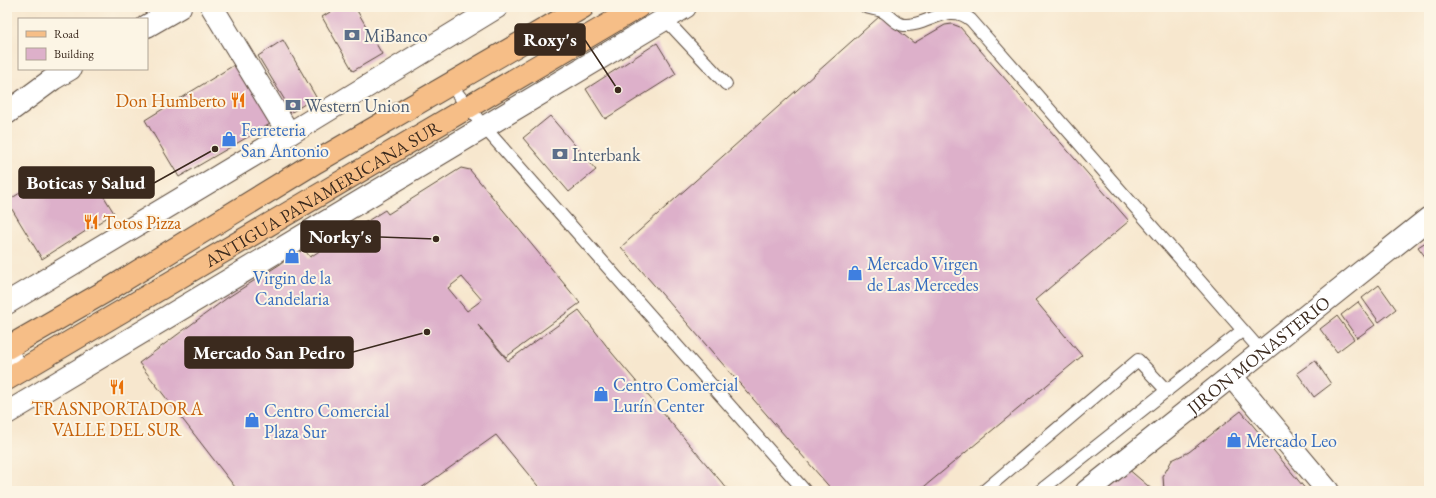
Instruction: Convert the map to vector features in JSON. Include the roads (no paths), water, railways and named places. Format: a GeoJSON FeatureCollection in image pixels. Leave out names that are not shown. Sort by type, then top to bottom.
{"type":"FeatureCollection","features":[{"type":"Feature","properties":{"kind":"main road","name":"ANTIGUA PANAMERICANA SUR"},"geometry":{"type":"LineString","coordinates":[[7,348],[106,291],[316,162],[449,83],[583,7]]}},
{"type":"Feature","properties":{"kind":"main road","name":"ANTIGUA PANAMERICANA SUR"},"geometry":{"type":"LineString","coordinates":[[11,368],[469,107],[638,7]]}},
{"type":"Feature","properties":{"kind":"street"},"geometry":{"type":"LineString","coordinates":[[148,25],[180,7]]}},
{"type":"Feature","properties":{"kind":"street"},"geometry":{"type":"LineString","coordinates":[[212,7],[289,134]]}},
{"type":"Feature","properties":{"kind":"street"},"geometry":{"type":"LineString","coordinates":[[12,300],[497,7]]}},
{"type":"Feature","properties":{"kind":"street"},"geometry":{"type":"LineString","coordinates":[[7,413],[307,235],[484,126],[685,7]]}},
{"type":"Feature","properties":{"kind":"street"},"geometry":{"type":"LineString","coordinates":[[7,113],[52,79],[68,70]]}},
{"type":"Feature","properties":{"kind":"street","name":"JIRON MONASTERIO"},"geometry":{"type":"LineString","coordinates":[[1087,491],[1232,377],[1429,218]]}},
{"type":"Feature","properties":{"kind":"street"},"geometry":{"type":"LineString","coordinates":[[1232,377],[1328,491]]}},
{"type":"Feature","properties":{"kind":"lane"},"geometry":{"type":"LineString","coordinates":[[866,7],[884,12],[897,24],[906,25],[951,13],[964,14],[971,20],[1262,352]]}},
{"type":"Feature","properties":{"kind":"lane"},"geometry":{"type":"LineString","coordinates":[[665,18],[726,84]]}},
{"type":"Feature","properties":{"kind":"lane"},"geometry":{"type":"LineString","coordinates":[[449,83],[484,126],[804,491]]}},
{"type":"Feature","properties":{"kind":"lane"},"geometry":{"type":"LineString","coordinates":[[1040,491],[1243,330]]}},
{"type":"Feature","properties":{"kind":"lane"},"geometry":{"type":"LineString","coordinates":[[984,491],[1138,360],[1167,391]]}},
{"type":"Feature","properties":{"kind":"place","name":"MiBanco"},"geometry":{"type":"Point","coordinates":[352,35]}},
{"type":"Feature","properties":{"kind":"place","name":"Roxy's"},"geometry":{"type":"Point","coordinates":[618,90]}},
{"type":"Feature","properties":{"kind":"place","name":"Don Humberto"},"geometry":{"type":"Point","coordinates":[238,100]}},
{"type":"Feature","properties":{"kind":"place","name":"Western Union"},"geometry":{"type":"Point","coordinates":[293,105]}},
{"type":"Feature","properties":{"kind":"place","name":"Ferreteria San Antonio"},"geometry":{"type":"Point","coordinates":[229,139]}},
{"type":"Feature","properties":{"kind":"place","name":"Boticas y Salud"},"geometry":{"type":"Point","coordinates":[215,149]}},
{"type":"Feature","properties":{"kind":"place","name":"Interbank"},"geometry":{"type":"Point","coordinates":[560,154]}},
{"type":"Feature","properties":{"kind":"place","name":"Totos Pizza"},"geometry":{"type":"Point","coordinates":[91,222]}},
{"type":"Feature","properties":{"kind":"place","name":"Norky's"},"geometry":{"type":"Point","coordinates":[436,239]}},
{"type":"Feature","properties":{"kind":"place","name":"Virgin de la Candelaria"},"geometry":{"type":"Point","coordinates":[292,256]}},
{"type":"Feature","properties":{"kind":"place","name":"Mercado Virgen de Las Mercedes"},"geometry":{"type":"Point","coordinates":[855,273]}},
{"type":"Feature","properties":{"kind":"place","name":"Mercado San Pedro"},"geometry":{"type":"Point","coordinates":[427,332]}},
{"type":"Feature","properties":{"kind":"place","name":"TRASNPORTADORA VALLE DEL SUR"},"geometry":{"type":"Point","coordinates":[117,387]}},
{"type":"Feature","properties":{"kind":"place","name":"Centro Comercial Lurín Center"},"geometry":{"type":"Point","coordinates":[601,394]}},
{"type":"Feature","properties":{"kind":"place","name":"Centro Comercial Plaza Sur"},"geometry":{"type":"Point","coordinates":[252,420]}},
{"type":"Feature","properties":{"kind":"place","name":"Mercado Leo"},"geometry":{"type":"Point","coordinates":[1234,440]}}]}
